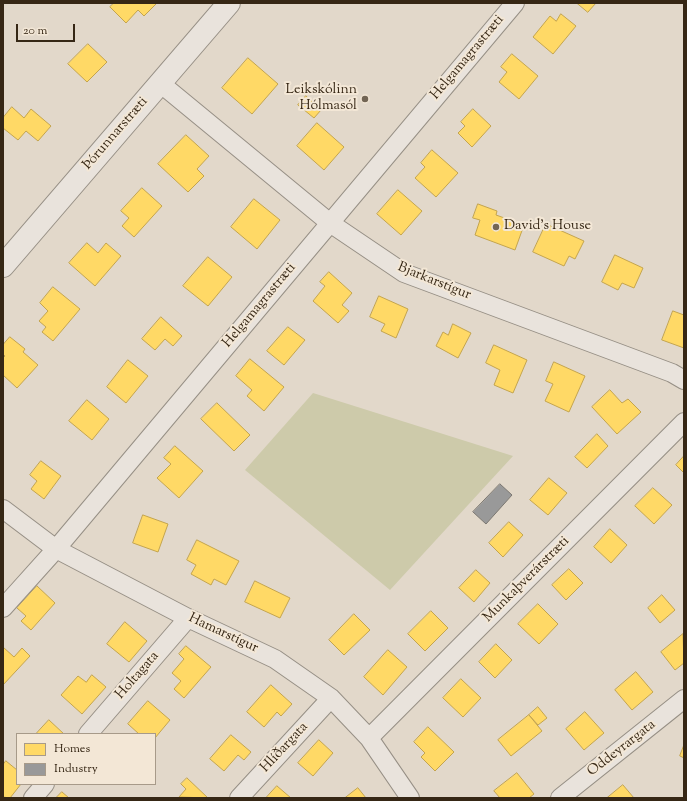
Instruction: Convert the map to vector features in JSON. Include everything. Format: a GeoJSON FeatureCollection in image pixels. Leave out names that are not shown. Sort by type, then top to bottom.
{"type":"FeatureCollection","features":[{"type":"Feature","properties":{"kind":"street","name":"Þórunnarstræti"},"geometry":{"type":"LineString","coordinates":[[3,266],[229,3]]}},
{"type":"Feature","properties":{"kind":"street","name":"Helgamagrastræti"},"geometry":{"type":"LineString","coordinates":[[3,608],[56,549],[515,3]]}},
{"type":"Feature","properties":{"kind":"street","name":"Bjarkarstígur"},"geometry":{"type":"LineString","coordinates":[[160,83],[330,223],[404,273],[672,373],[684,380]]}},
{"type":"Feature","properties":{"kind":"street","name":"Munkaþverárstræti"},"geometry":{"type":"LineString","coordinates":[[369,738],[684,422]]}},
{"type":"Feature","properties":{"kind":"street","name":"Hamarstígur"},"geometry":{"type":"LineString","coordinates":[[3,509],[56,549],[188,618],[275,658],[331,698],[369,738],[410,798]]}},
{"type":"Feature","properties":{"kind":"street","name":"Holtagata"},"geometry":{"type":"LineString","coordinates":[[89,733],[188,618]]}},
{"type":"Feature","properties":{"kind":"street","name":"Hlíðargata"},"geometry":{"type":"LineString","coordinates":[[239,798],[331,698]]}},
{"type":"Feature","properties":{"kind":"street","name":"Oddeyrargata"},"geometry":{"type":"LineString","coordinates":[[560,798],[684,699]]}},
{"type":"Feature","properties":{"kind":"street"},"geometry":{"type":"LineString","coordinates":[[33,798],[44,785]]}},
{"type":"Feature","properties":{"kind":"shaded area"},"geometry":{"type":"Polygon","coordinates":[[[313,393],[513,456],[390,590],[245,470],[313,393]]]}},
{"type":"Feature","properties":{"kind":"building: Homes"},"geometry":{"type":"Polygon","coordinates":[[[114,3],[157,3],[144,16],[138,10],[126,23],[110,7],[114,3]]]}},
{"type":"Feature","properties":{"kind":"building: Homes"},"geometry":{"type":"Polygon","coordinates":[[[577,3],[596,3],[588,12],[577,3]]]}},
{"type":"Feature","properties":{"kind":"building: Homes"},"geometry":{"type":"Polygon","coordinates":[[[561,14],[576,26],[553,54],[533,37],[550,16],[556,21],[561,14]]]}},
{"type":"Feature","properties":{"kind":"building: Homes"},"geometry":{"type":"Polygon","coordinates":[[[88,44],[107,62],[87,82],[68,64],[88,44]]]}},
{"type":"Feature","properties":{"kind":"building: Homes"},"geometry":{"type":"Polygon","coordinates":[[[512,54],[538,76],[519,99],[499,82],[507,72],[501,67],[512,54]]]}},
{"type":"Feature","properties":{"kind":"building: Homes"},"geometry":{"type":"Polygon","coordinates":[[[248,58],[278,84],[252,114],[222,88],[248,58]]]}},
{"type":"Feature","properties":{"kind":"building: Homes"},"geometry":{"type":"Polygon","coordinates":[[[306,96],[321,110],[314,118],[298,105],[306,96]]]}},
{"type":"Feature","properties":{"kind":"building: Homes"},"geometry":{"type":"Polygon","coordinates":[[[12,107],[24,118],[31,109],[51,126],[38,141],[26,131],[18,140],[3,128],[3,118],[12,107]]]}},
{"type":"Feature","properties":{"kind":"building: Homes"},"geometry":{"type":"Polygon","coordinates":[[[473,109],[491,126],[472,147],[458,133],[465,126],[461,122],[473,109]]]}},
{"type":"Feature","properties":{"kind":"building: Homes"},"geometry":{"type":"Polygon","coordinates":[[[317,123],[344,147],[324,170],[297,146],[317,123]]]}},
{"type":"Feature","properties":{"kind":"building: Homes"},"geometry":{"type":"Polygon","coordinates":[[[186,135],[209,156],[197,169],[204,176],[188,192],[158,164],[186,135]]]}},
{"type":"Feature","properties":{"kind":"building: Homes"},"geometry":{"type":"Polygon","coordinates":[[[432,150],[458,173],[436,197],[415,178],[425,167],[421,163],[432,150]]]}},
{"type":"Feature","properties":{"kind":"building: Homes"},"geometry":{"type":"Polygon","coordinates":[[[142,188],[162,206],[134,237],[122,226],[129,218],[121,211],[142,188]]]}},
{"type":"Feature","properties":{"kind":"building: Homes"},"geometry":{"type":"Polygon","coordinates":[[[398,190],[422,211],[401,235],[377,214],[398,190]]]}},
{"type":"Feature","properties":{"kind":"building: Homes"},"geometry":{"type":"Polygon","coordinates":[[[254,199],[280,220],[257,249],[231,227],[254,199]]]}},
{"type":"Feature","properties":{"kind":"building: Homes"},"geometry":{"type":"Polygon","coordinates":[[[478,204],[497,211],[496,215],[524,225],[515,250],[475,235],[480,220],[473,218],[478,204]]]}},
{"type":"Feature","properties":{"kind":"building: Homes"},"geometry":{"type":"Polygon","coordinates":[[[546,224],[584,241],[575,259],[569,256],[564,266],[533,252],[546,224]]]}},
{"type":"Feature","properties":{"kind":"building: Homes"},"geometry":{"type":"Polygon","coordinates":[[[87,243],[98,253],[106,243],[121,256],[95,286],[69,263],[87,243]]]}},
{"type":"Feature","properties":{"kind":"building: Homes"},"geometry":{"type":"Polygon","coordinates":[[[615,255],[643,268],[634,288],[622,283],[618,290],[602,282],[615,255]]]}},
{"type":"Feature","properties":{"kind":"building: Homes"},"geometry":{"type":"Polygon","coordinates":[[[208,257],[232,277],[208,306],[183,286],[208,257]]]}},
{"type":"Feature","properties":{"kind":"building: Homes"},"geometry":{"type":"Polygon","coordinates":[[[329,272],[352,293],[342,305],[349,311],[338,323],[313,301],[325,286],[320,282],[329,272]]]}},
{"type":"Feature","properties":{"kind":"building: Homes"},"geometry":{"type":"Polygon","coordinates":[[[53,287],[80,309],[53,341],[42,332],[46,327],[39,321],[48,311],[40,303],[53,287]]]}},
{"type":"Feature","properties":{"kind":"building: Homes"},"geometry":{"type":"Polygon","coordinates":[[[379,296],[408,309],[396,338],[381,331],[385,324],[370,317],[379,296]]]}},
{"type":"Feature","properties":{"kind":"building: Homes"},"geometry":{"type":"Polygon","coordinates":[[[673,311],[684,315],[684,348],[662,340],[673,311]]]}},
{"type":"Feature","properties":{"kind":"building: Homes"},"geometry":{"type":"Polygon","coordinates":[[[161,317],[182,336],[173,346],[165,339],[155,350],[142,339],[161,317]]]}},
{"type":"Feature","properties":{"kind":"building: Homes"},"geometry":{"type":"Polygon","coordinates":[[[453,324],[471,333],[458,358],[436,346],[443,332],[448,335],[453,324]]]}},
{"type":"Feature","properties":{"kind":"building: Homes"},"geometry":{"type":"Polygon","coordinates":[[[288,327],[305,340],[284,365],[267,351],[288,327]]]}},
{"type":"Feature","properties":{"kind":"building: Homes"},"geometry":{"type":"Polygon","coordinates":[[[10,337],[25,349],[23,352],[38,365],[17,388],[3,375],[3,358],[5,356],[3,354],[3,345],[10,337]]]}},
{"type":"Feature","properties":{"kind":"building: Homes"},"geometry":{"type":"Polygon","coordinates":[[[494,345],[527,360],[513,393],[494,385],[500,370],[486,363],[494,345]]]}},
{"type":"Feature","properties":{"kind":"building: Homes"},"geometry":{"type":"Polygon","coordinates":[[[250,359],[284,387],[264,411],[247,396],[252,390],[236,376],[250,359]]]}},
{"type":"Feature","properties":{"kind":"building: Homes"},"geometry":{"type":"Polygon","coordinates":[[[128,360],[148,376],[126,403],[107,387],[128,360]]]}},
{"type":"Feature","properties":{"kind":"building: Homes"},"geometry":{"type":"Polygon","coordinates":[[[554,362],[585,376],[569,412],[545,401],[553,384],[546,381],[554,362]]]}},
{"type":"Feature","properties":{"kind":"building: Homes"},"geometry":{"type":"Polygon","coordinates":[[[610,390],[622,403],[628,399],[641,412],[617,434],[592,407],[610,390]]]}},
{"type":"Feature","properties":{"kind":"building: Homes"},"geometry":{"type":"Polygon","coordinates":[[[87,400],[109,419],[92,440],[69,421],[87,400]]]}},
{"type":"Feature","properties":{"kind":"building: Homes"},"geometry":{"type":"Polygon","coordinates":[[[217,403],[250,435],[234,451],[201,419],[217,403]]]}},
{"type":"Feature","properties":{"kind":"building: Homes"},"geometry":{"type":"Polygon","coordinates":[[[597,434],[608,446],[587,468],[575,457],[597,434]]]}},
{"type":"Feature","properties":{"kind":"building: Homes"},"geometry":{"type":"Polygon","coordinates":[[[175,446],[203,471],[179,498],[157,478],[171,464],[164,458],[175,446]]]}},
{"type":"Feature","properties":{"kind":"building: Homes"},"geometry":{"type":"Polygon","coordinates":[[[684,456],[684,473],[676,465],[684,456]]]}},
{"type":"Feature","properties":{"kind":"building: Homes"},"geometry":{"type":"Polygon","coordinates":[[[41,461],[61,476],[44,499],[31,489],[37,481],[30,475],[41,461]]]}},
{"type":"Feature","properties":{"kind":"building: Homes"},"geometry":{"type":"Polygon","coordinates":[[[549,478],[567,493],[548,515],[530,500],[549,478]]]}},
{"type":"Feature","properties":{"kind":"building: Homes"},"geometry":{"type":"Polygon","coordinates":[[[653,488],[672,505],[654,524],[635,506],[653,488]]]}},
{"type":"Feature","properties":{"kind":"building: Homes"},"geometry":{"type":"Polygon","coordinates":[[[143,515],[168,524],[158,552],[133,543],[143,515]]]}},
{"type":"Feature","properties":{"kind":"building: Homes"},"geometry":{"type":"Polygon","coordinates":[[[509,522],[523,535],[503,557],[489,543],[509,522]]]}},
{"type":"Feature","properties":{"kind":"building: Homes"},"geometry":{"type":"Polygon","coordinates":[[[610,529],[627,545],[611,563],[594,547],[610,529]]]}},
{"type":"Feature","properties":{"kind":"building: Homes"},"geometry":{"type":"Polygon","coordinates":[[[197,540],[239,561],[226,585],[214,579],[211,585],[191,574],[196,565],[187,560],[197,540]]]}},
{"type":"Feature","properties":{"kind":"building: Homes"},"geometry":{"type":"Polygon","coordinates":[[[569,569],[583,583],[566,600],[552,585],[569,569]]]}},
{"type":"Feature","properties":{"kind":"building: Homes"},"geometry":{"type":"Polygon","coordinates":[[[476,570],[490,583],[474,602],[459,588],[476,570]]]}},
{"type":"Feature","properties":{"kind":"building: Homes"},"geometry":{"type":"Polygon","coordinates":[[[255,581],[290,598],[280,618],[245,602],[255,581]]]}},
{"type":"Feature","properties":{"kind":"building: Homes"},"geometry":{"type":"Polygon","coordinates":[[[37,586],[55,603],[31,630],[21,621],[26,616],[17,608],[37,586]]]}},
{"type":"Feature","properties":{"kind":"building: Homes"},"geometry":{"type":"Polygon","coordinates":[[[662,595],[675,610],[660,623],[648,608],[662,595]]]}},
{"type":"Feature","properties":{"kind":"building: Homes"},"geometry":{"type":"Polygon","coordinates":[[[538,604],[558,624],[539,644],[518,624],[538,604]]]}},
{"type":"Feature","properties":{"kind":"building: Homes"},"geometry":{"type":"Polygon","coordinates":[[[431,611],[448,628],[425,651],[408,634],[431,611]]]}},
{"type":"Feature","properties":{"kind":"building: Homes"},"geometry":{"type":"Polygon","coordinates":[[[354,614],[370,630],[344,655],[329,640],[354,614]]]}},
{"type":"Feature","properties":{"kind":"building: Homes"},"geometry":{"type":"Polygon","coordinates":[[[125,622],[147,641],[129,662],[107,644],[125,622]]]}},
{"type":"Feature","properties":{"kind":"building: Homes"},"geometry":{"type":"Polygon","coordinates":[[[683,634],[684,663],[675,670],[661,652],[683,634]]]}},
{"type":"Feature","properties":{"kind":"building: Homes"},"geometry":{"type":"Polygon","coordinates":[[[496,644],[512,660],[495,678],[479,662],[496,644]]]}},
{"type":"Feature","properties":{"kind":"building: Homes"},"geometry":{"type":"Polygon","coordinates":[[[186,646],[211,667],[184,698],[174,689],[181,681],[172,673],[184,659],[179,654],[186,646]]]}},
{"type":"Feature","properties":{"kind":"building: Homes"},"geometry":{"type":"Polygon","coordinates":[[[3,647],[14,657],[22,648],[30,656],[3,685],[3,647]]]}},
{"type":"Feature","properties":{"kind":"building: Homes"},"geometry":{"type":"Polygon","coordinates":[[[388,650],[407,667],[383,695],[364,677],[388,650]]]}},
{"type":"Feature","properties":{"kind":"building: Homes"},"geometry":{"type":"Polygon","coordinates":[[[636,672],[653,692],[632,710],[615,690],[636,672]]]}},
{"type":"Feature","properties":{"kind":"building: Homes"},"geometry":{"type":"Polygon","coordinates":[[[92,675],[106,687],[82,714],[61,695],[78,676],[86,682],[92,675]]]}},
{"type":"Feature","properties":{"kind":"building: Homes"},"geometry":{"type":"Polygon","coordinates":[[[461,679],[481,698],[463,717],[443,698],[461,679]]]}},
{"type":"Feature","properties":{"kind":"building: Homes"},"geometry":{"type":"Polygon","coordinates":[[[271,685],[292,704],[281,716],[277,712],[264,727],[247,712],[271,685]]]}},
{"type":"Feature","properties":{"kind":"building: Homes"},"geometry":{"type":"Polygon","coordinates":[[[148,701],[170,720],[156,737],[156,733],[138,733],[128,724],[148,701]]]}},
{"type":"Feature","properties":{"kind":"building: Homes"},"geometry":{"type":"Polygon","coordinates":[[[538,707],[547,718],[538,725],[529,715],[538,707]]]}},
{"type":"Feature","properties":{"kind":"building: Homes"},"geometry":{"type":"Polygon","coordinates":[[[585,712],[604,733],[584,750],[566,729],[585,712]]]}},
{"type":"Feature","properties":{"kind":"building: Homes"},"geometry":{"type":"Polygon","coordinates":[[[529,715],[542,731],[511,756],[498,740],[529,715]]]}},
{"type":"Feature","properties":{"kind":"building: Homes"},"geometry":{"type":"Polygon","coordinates":[[[49,720],[63,733],[37,733],[49,720]]]}},
{"type":"Feature","properties":{"kind":"building: Homes"},"geometry":{"type":"Polygon","coordinates":[[[428,727],[454,752],[435,771],[421,757],[425,753],[414,742],[428,727]]]}},
{"type":"Feature","properties":{"kind":"building: Homes"},"geometry":{"type":"Polygon","coordinates":[[[231,735],[251,752],[244,760],[238,755],[224,771],[210,759],[231,735]]]}},
{"type":"Feature","properties":{"kind":"building: Homes"},"geometry":{"type":"Polygon","coordinates":[[[319,740],[333,753],[313,776],[298,763],[319,740]]]}},
{"type":"Feature","properties":{"kind":"building: Homes"},"geometry":{"type":"Polygon","coordinates":[[[684,745],[684,758],[680,756],[684,745]]]}},
{"type":"Feature","properties":{"kind":"building: Homes"},"geometry":{"type":"Polygon","coordinates":[[[6,761],[16,769],[16,785],[20,785],[10,798],[3,797],[3,765],[6,761]]]}},
{"type":"Feature","properties":{"kind":"building: Homes"},"geometry":{"type":"Polygon","coordinates":[[[517,773],[534,794],[529,798],[500,798],[494,791],[517,773]]]}},
{"type":"Feature","properties":{"kind":"building: Homes"},"geometry":{"type":"Polygon","coordinates":[[[187,778],[208,798],[179,797],[186,789],[181,784],[187,778]]]}},
{"type":"Feature","properties":{"kind":"building: Homes"},"geometry":{"type":"Polygon","coordinates":[[[623,785],[634,798],[607,798],[623,785]]]}},
{"type":"Feature","properties":{"kind":"building: Homes"},"geometry":{"type":"Polygon","coordinates":[[[277,786],[291,798],[266,798],[277,786]]]}},
{"type":"Feature","properties":{"kind":"building: Homes"},"geometry":{"type":"Polygon","coordinates":[[[358,788],[366,798],[345,798],[358,788]]]}},
{"type":"Feature","properties":{"kind":"building: Homes"},"geometry":{"type":"Polygon","coordinates":[[[62,792],[69,798],[56,798],[62,792]]]}},
{"type":"Feature","properties":{"kind":"building: Industry"},"geometry":{"type":"Polygon","coordinates":[[[500,484],[512,495],[486,524],[473,512],[500,484]]]}},
{"type":"Feature","properties":{"kind":"place","name":"Leikskólinn Hólmasól"},"geometry":{"type":"Point","coordinates":[365,99]}},
{"type":"Feature","properties":{"kind":"place","name":"David's House"},"geometry":{"type":"Point","coordinates":[496,227]}}]}
